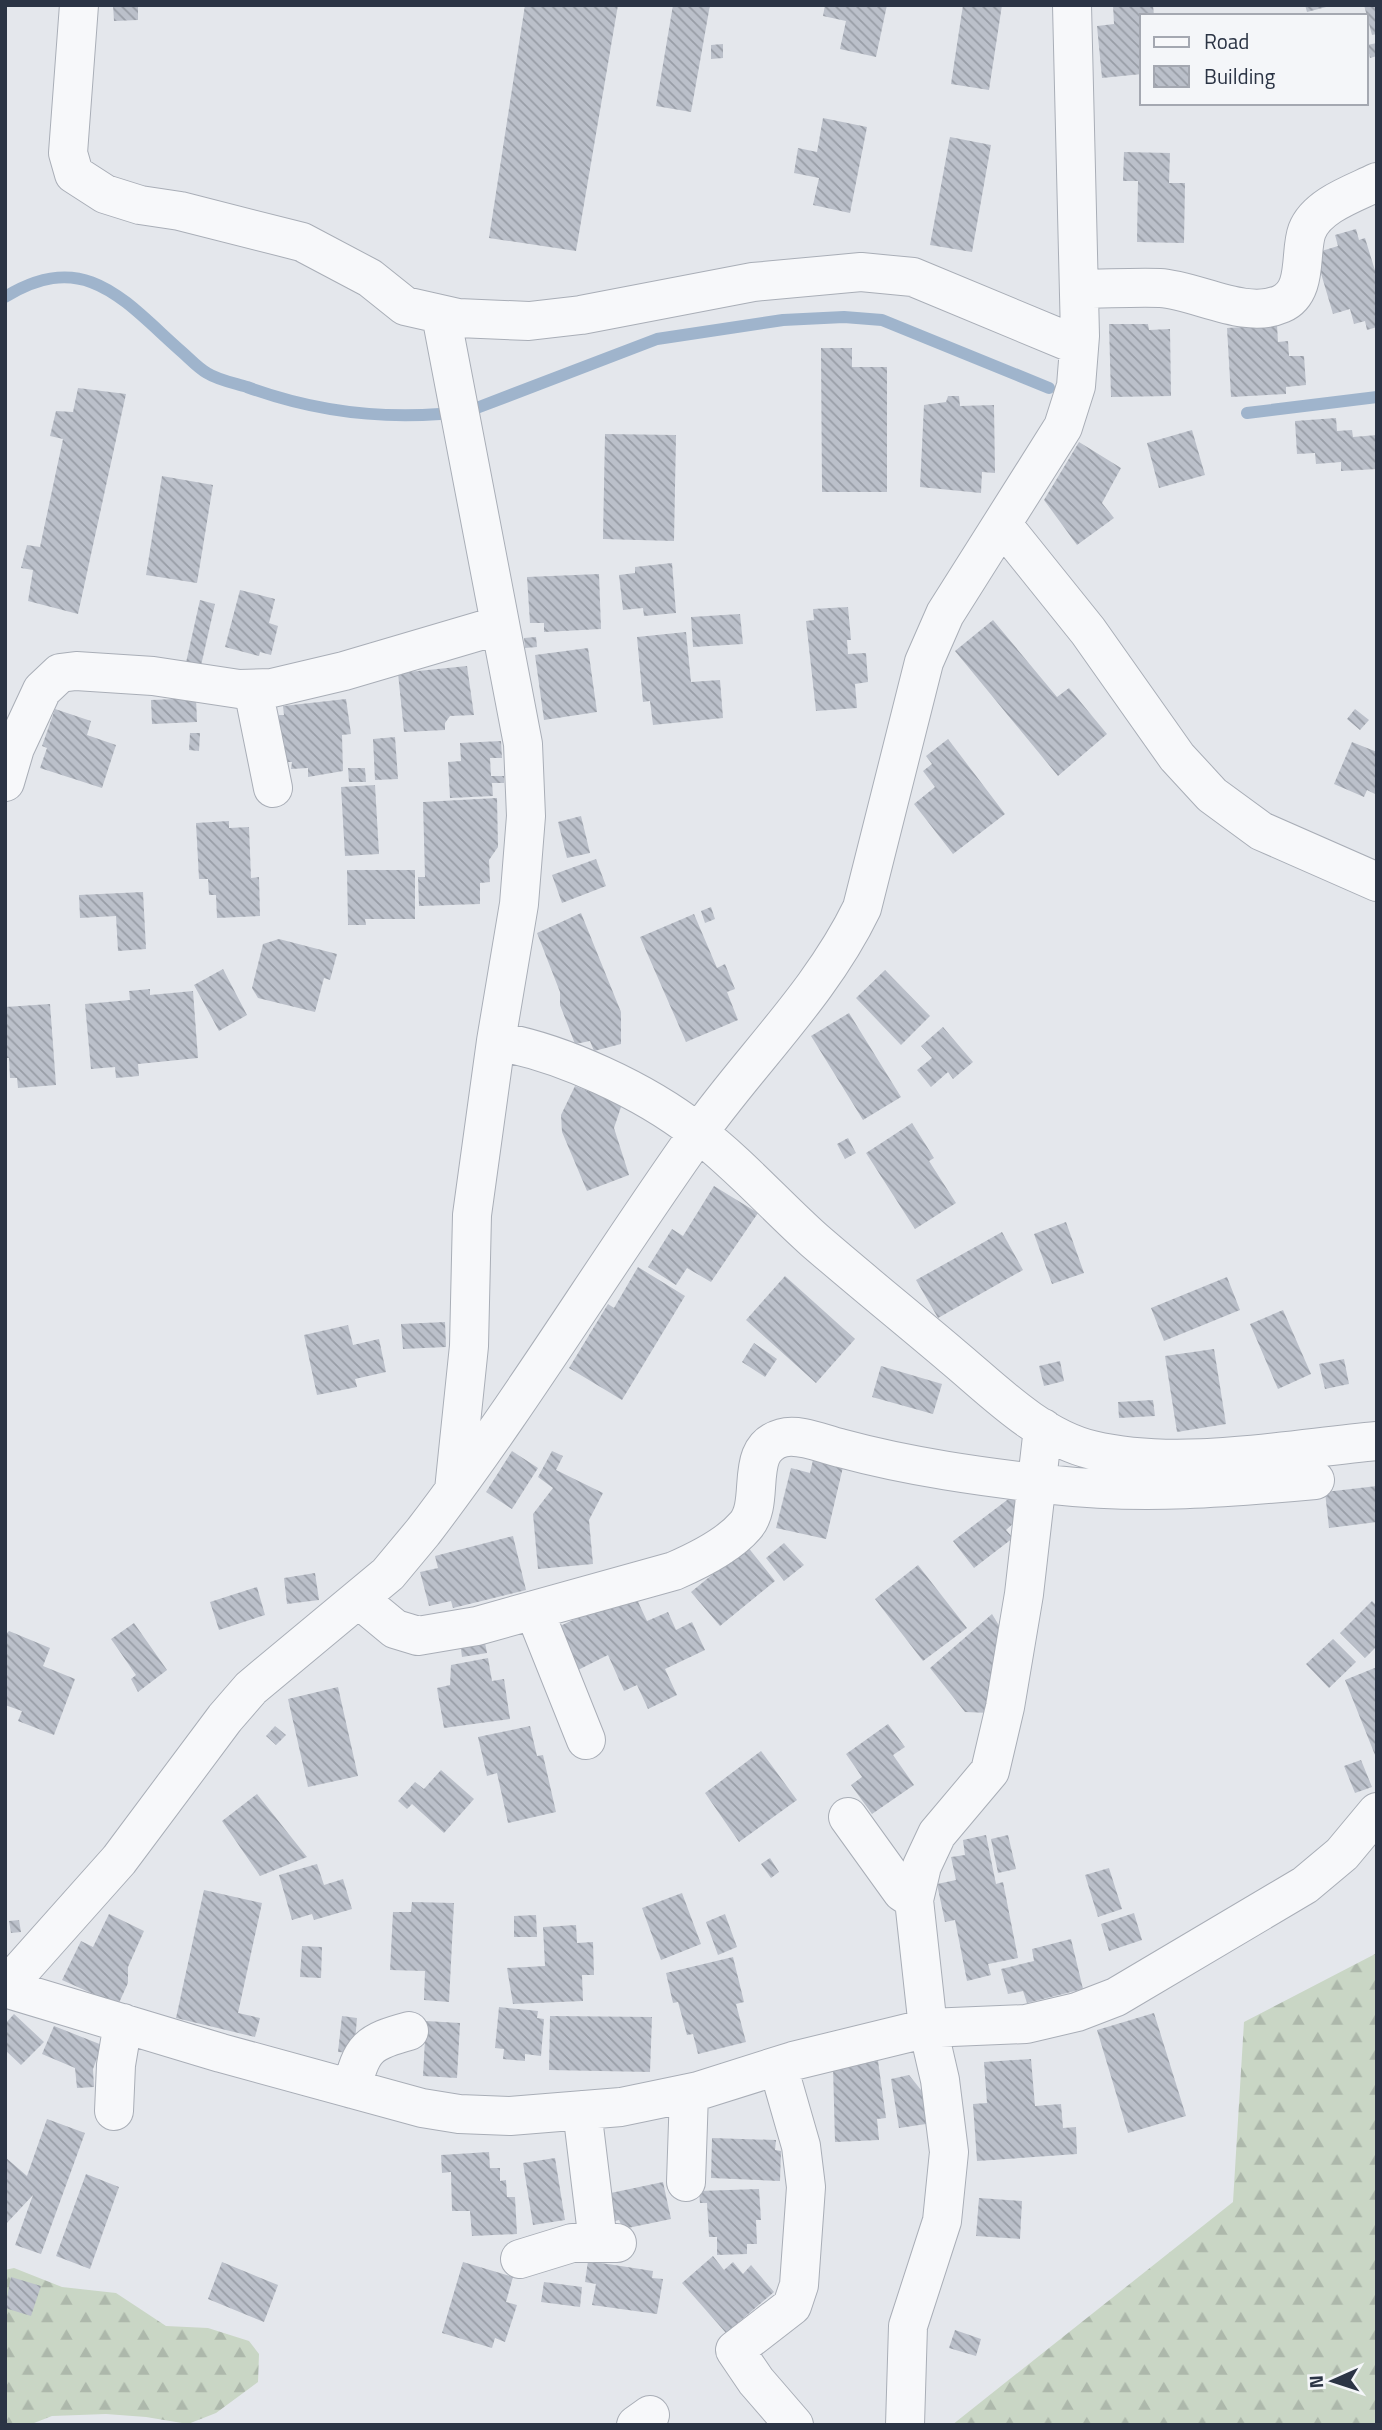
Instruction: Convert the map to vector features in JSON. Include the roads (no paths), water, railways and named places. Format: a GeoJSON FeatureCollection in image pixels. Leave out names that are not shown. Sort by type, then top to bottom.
{"type":"FeatureCollection","features":[{"type":"Feature","properties":{"kind":"street"},"geometry":{"type":"LineString","coordinates":[[79,5],[68,153],[74,174],[105,194],[140,205],[180,211],[302,242],[370,278],[405,306],[441,316],[487,321],[529,321],[581,315],[753,282],[861,272],[913,277],[1079,346]]}},
{"type":"Feature","properties":{"kind":"street"},"geometry":{"type":"LineString","coordinates":[[1072,5],[1079,289],[1076,386],[1063,426],[945,614],[923,662],[862,908],[847,939],[792,1016],[699,1133],[454,1492],[388,1574],[251,1688],[225,1718],[119,1860],[5,1988],[352,2089],[459,2114],[510,2116],[621,2107],[689,2093],[778,2066],[928,2028],[1026,2024],[1077,2012],[1116,1997],[1305,1885],[1342,1854],[1377,1812]]}},
{"type":"Feature","properties":{"kind":"street"},"geometry":{"type":"LineString","coordinates":[[1079,289],[1161,288],[1227,304],[1265,307],[1282,304],[1293,293],[1303,268],[1307,230],[1335,203],[1377,182]]}},
{"type":"Feature","properties":{"kind":"street"},"geometry":{"type":"LineString","coordinates":[[441,316],[523,744],[526,816],[519,904],[496,1041],[472,1216],[469,1346],[454,1492]]}},
{"type":"Feature","properties":{"kind":"street"},"geometry":{"type":"LineString","coordinates":[[1002,524],[1088,631],[1177,757],[1212,795],[1261,831],[1377,882]]}},
{"type":"Feature","properties":{"kind":"street"},"geometry":{"type":"LineString","coordinates":[[5,782],[15,748],[42,690],[60,673],[153,676],[253,689],[298,684],[500,625]]}},
{"type":"Feature","properties":{"kind":"street"},"geometry":{"type":"LineString","coordinates":[[253,689],[273,788]]}},
{"type":"Feature","properties":{"kind":"street"},"geometry":{"type":"LineString","coordinates":[[496,1041],[534,1048],[573,1063],[642,1098],[699,1133],[816,1241],[985,1384],[1043,1428],[1065,1440],[1093,1450],[1175,1459],[1377,1441]]}},
{"type":"Feature","properties":{"kind":"street"},"geometry":{"type":"LineString","coordinates":[[905,2425],[908,2326],[942,2221],[947,2193],[949,2152],[945,2113],[928,2028],[914,1900],[922,1866],[937,1834],[990,1771],[1005,1707],[1024,1594],[1043,1428]]}},
{"type":"Feature","properties":{"kind":"street"},"geometry":{"type":"LineString","coordinates":[[359,1600],[395,1629],[418,1636],[477,1626],[674,1571],[699,1560],[746,1525],[751,1515],[759,1459],[772,1443],[784,1437],[800,1438],[878,1458],[1037,1483],[1200,1491],[1315,1480]]}},
{"type":"Feature","properties":{"kind":"street"},"geometry":{"type":"LineString","coordinates":[[534,1610],[586,1740]]}},
{"type":"Feature","properties":{"kind":"street"},"geometry":{"type":"LineString","coordinates":[[848,1817],[902,1892],[914,1900]]}},
{"type":"Feature","properties":{"kind":"street"},"geometry":{"type":"LineString","coordinates":[[114,2111],[116,2065],[123,2023]]}},
{"type":"Feature","properties":{"kind":"street"},"geometry":{"type":"LineString","coordinates":[[352,2089],[359,2059],[369,2046],[409,2031]]}},
{"type":"Feature","properties":{"kind":"street"},"geometry":{"type":"LineString","coordinates":[[778,2066],[798,2135],[806,2187],[799,2285],[792,2306],[735,2350],[756,2381],[794,2425]]}},
{"type":"Feature","properties":{"kind":"street"},"geometry":{"type":"LineString","coordinates":[[686,2182],[689,2093]]}},
{"type":"Feature","properties":{"kind":"street"},"geometry":{"type":"LineString","coordinates":[[520,2259],[572,2243],[608,2242],[582,2110]]}},
{"type":"Feature","properties":{"kind":"waterway"},"geometry":{"type":"LineString","coordinates":[[5,297],[34,283],[59,277],[82,279],[122,299],[197,366],[216,378],[294,402],[342,411],[390,415],[440,414]]}},
{"type":"Feature","properties":{"kind":"waterway"},"geometry":{"type":"LineString","coordinates":[[474,409],[657,339],[783,320],[844,317],[882,320],[1049,388]]}},
{"type":"Feature","properties":{"kind":"waterway"},"geometry":{"type":"LineString","coordinates":[[1247,413],[1377,397]]}}]}
